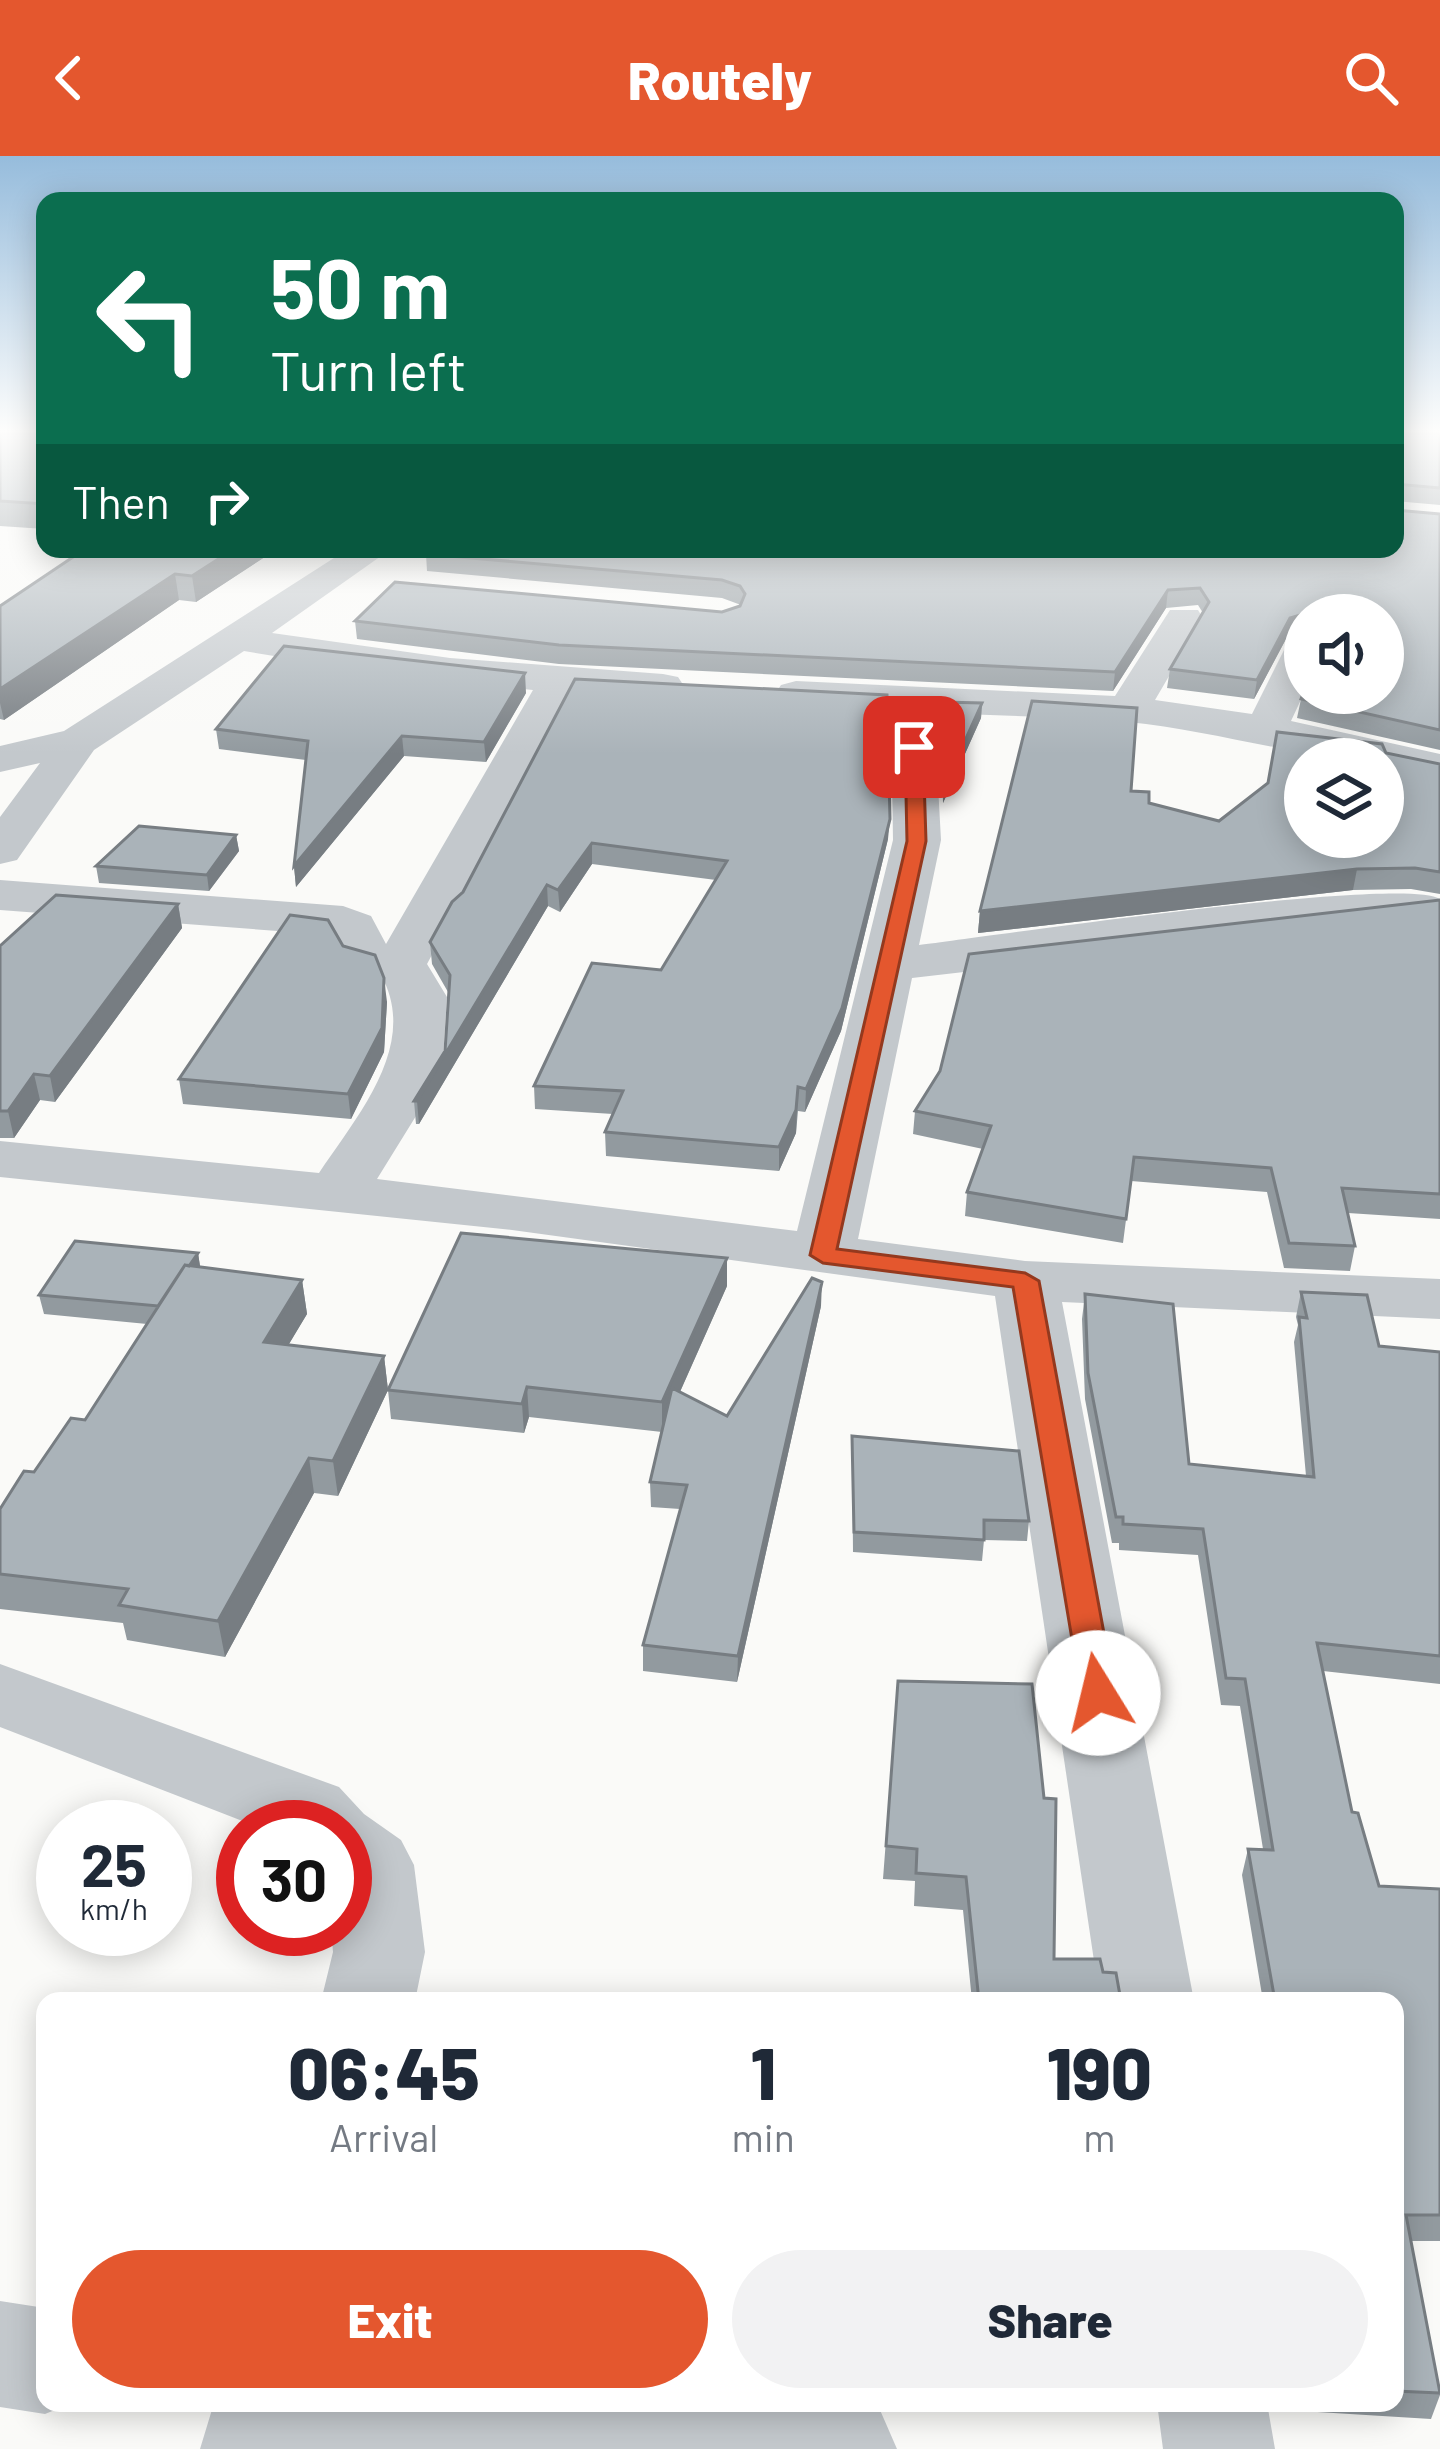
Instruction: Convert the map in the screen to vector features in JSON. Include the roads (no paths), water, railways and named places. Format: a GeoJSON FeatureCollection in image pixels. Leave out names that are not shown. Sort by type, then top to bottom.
{"type":"FeatureCollection","features":[{"type":"Feature","properties":{"kind":"street"},"geometry":{"type":"LineString","coordinates":[[0,759],[80,741],[360,558]]}},
{"type":"Feature","properties":{"kind":"street"},"geometry":{"type":"LineString","coordinates":[[330,578],[400,584]]}},
{"type":"Feature","properties":{"kind":"street"},"geometry":{"type":"LineString","coordinates":[[1128,709],[1184,618]]}},
{"type":"Feature","properties":{"kind":"street"},"geometry":{"type":"LineString","coordinates":[[239,638],[299,652],[559,680],[702,688]]}},
{"type":"Feature","properties":{"kind":"street"},"geometry":{"type":"LineString","coordinates":[[401,964],[559,680]]}},
{"type":"Feature","properties":{"kind":"street"},"geometry":{"type":"LineString","coordinates":[[748,691],[1128,709],[1266,729],[1440,767]]}},
{"type":"Feature","properties":{"kind":"street"},"geometry":{"type":"LineString","coordinates":[[1266,729],[1284,692]]}},
{"type":"Feature","properties":{"kind":"street"},"geometry":{"type":"LineString","coordinates":[[823,1255],[916,841],[913,700]]}},
{"type":"Feature","properties":{"kind":"street"},"geometry":{"type":"LineString","coordinates":[[0,850],[80,741]]}},
{"type":"Feature","properties":{"kind":"street"},"geometry":{"type":"LineString","coordinates":[[0,896],[343,921],[353,927],[365,954],[401,964],[420,997],[414,1074],[338,1191]]}},
{"type":"Feature","properties":{"kind":"street"},"geometry":{"type":"LineString","coordinates":[[887,965],[1314,913],[1420,906]]}},
{"type":"Feature","properties":{"kind":"street"},"geometry":{"type":"LineString","coordinates":[[0,1159],[338,1191],[1025,1281],[1440,1299]]}},
{"type":"Feature","properties":{"kind":"street"},"geometry":{"type":"LineString","coordinates":[[1025,1281],[1145,1992]]}},
{"type":"Feature","properties":{"kind":"street"},"geometry":{"type":"LineString","coordinates":[[0,1694],[280,1800]]}},
{"type":"Feature","properties":{"kind":"street"},"geometry":{"type":"LineString","coordinates":[[370,1992],[380,1952],[372,1882]]}},
{"type":"Feature","properties":{"kind":"street"},"geometry":{"type":"LineString","coordinates":[[0,2354],[36,2360]]}},
{"type":"Feature","properties":{"kind":"street"},"geometry":{"type":"LineString","coordinates":[[256,2449],[266,2412]]}},
{"type":"Feature","properties":{"kind":"street"},"geometry":{"type":"LineString","coordinates":[[428,2412],[842,2449]]}},
{"type":"Feature","properties":{"kind":"street"},"geometry":{"type":"LineString","coordinates":[[1213,2412],[1219,2449]]}}]}
